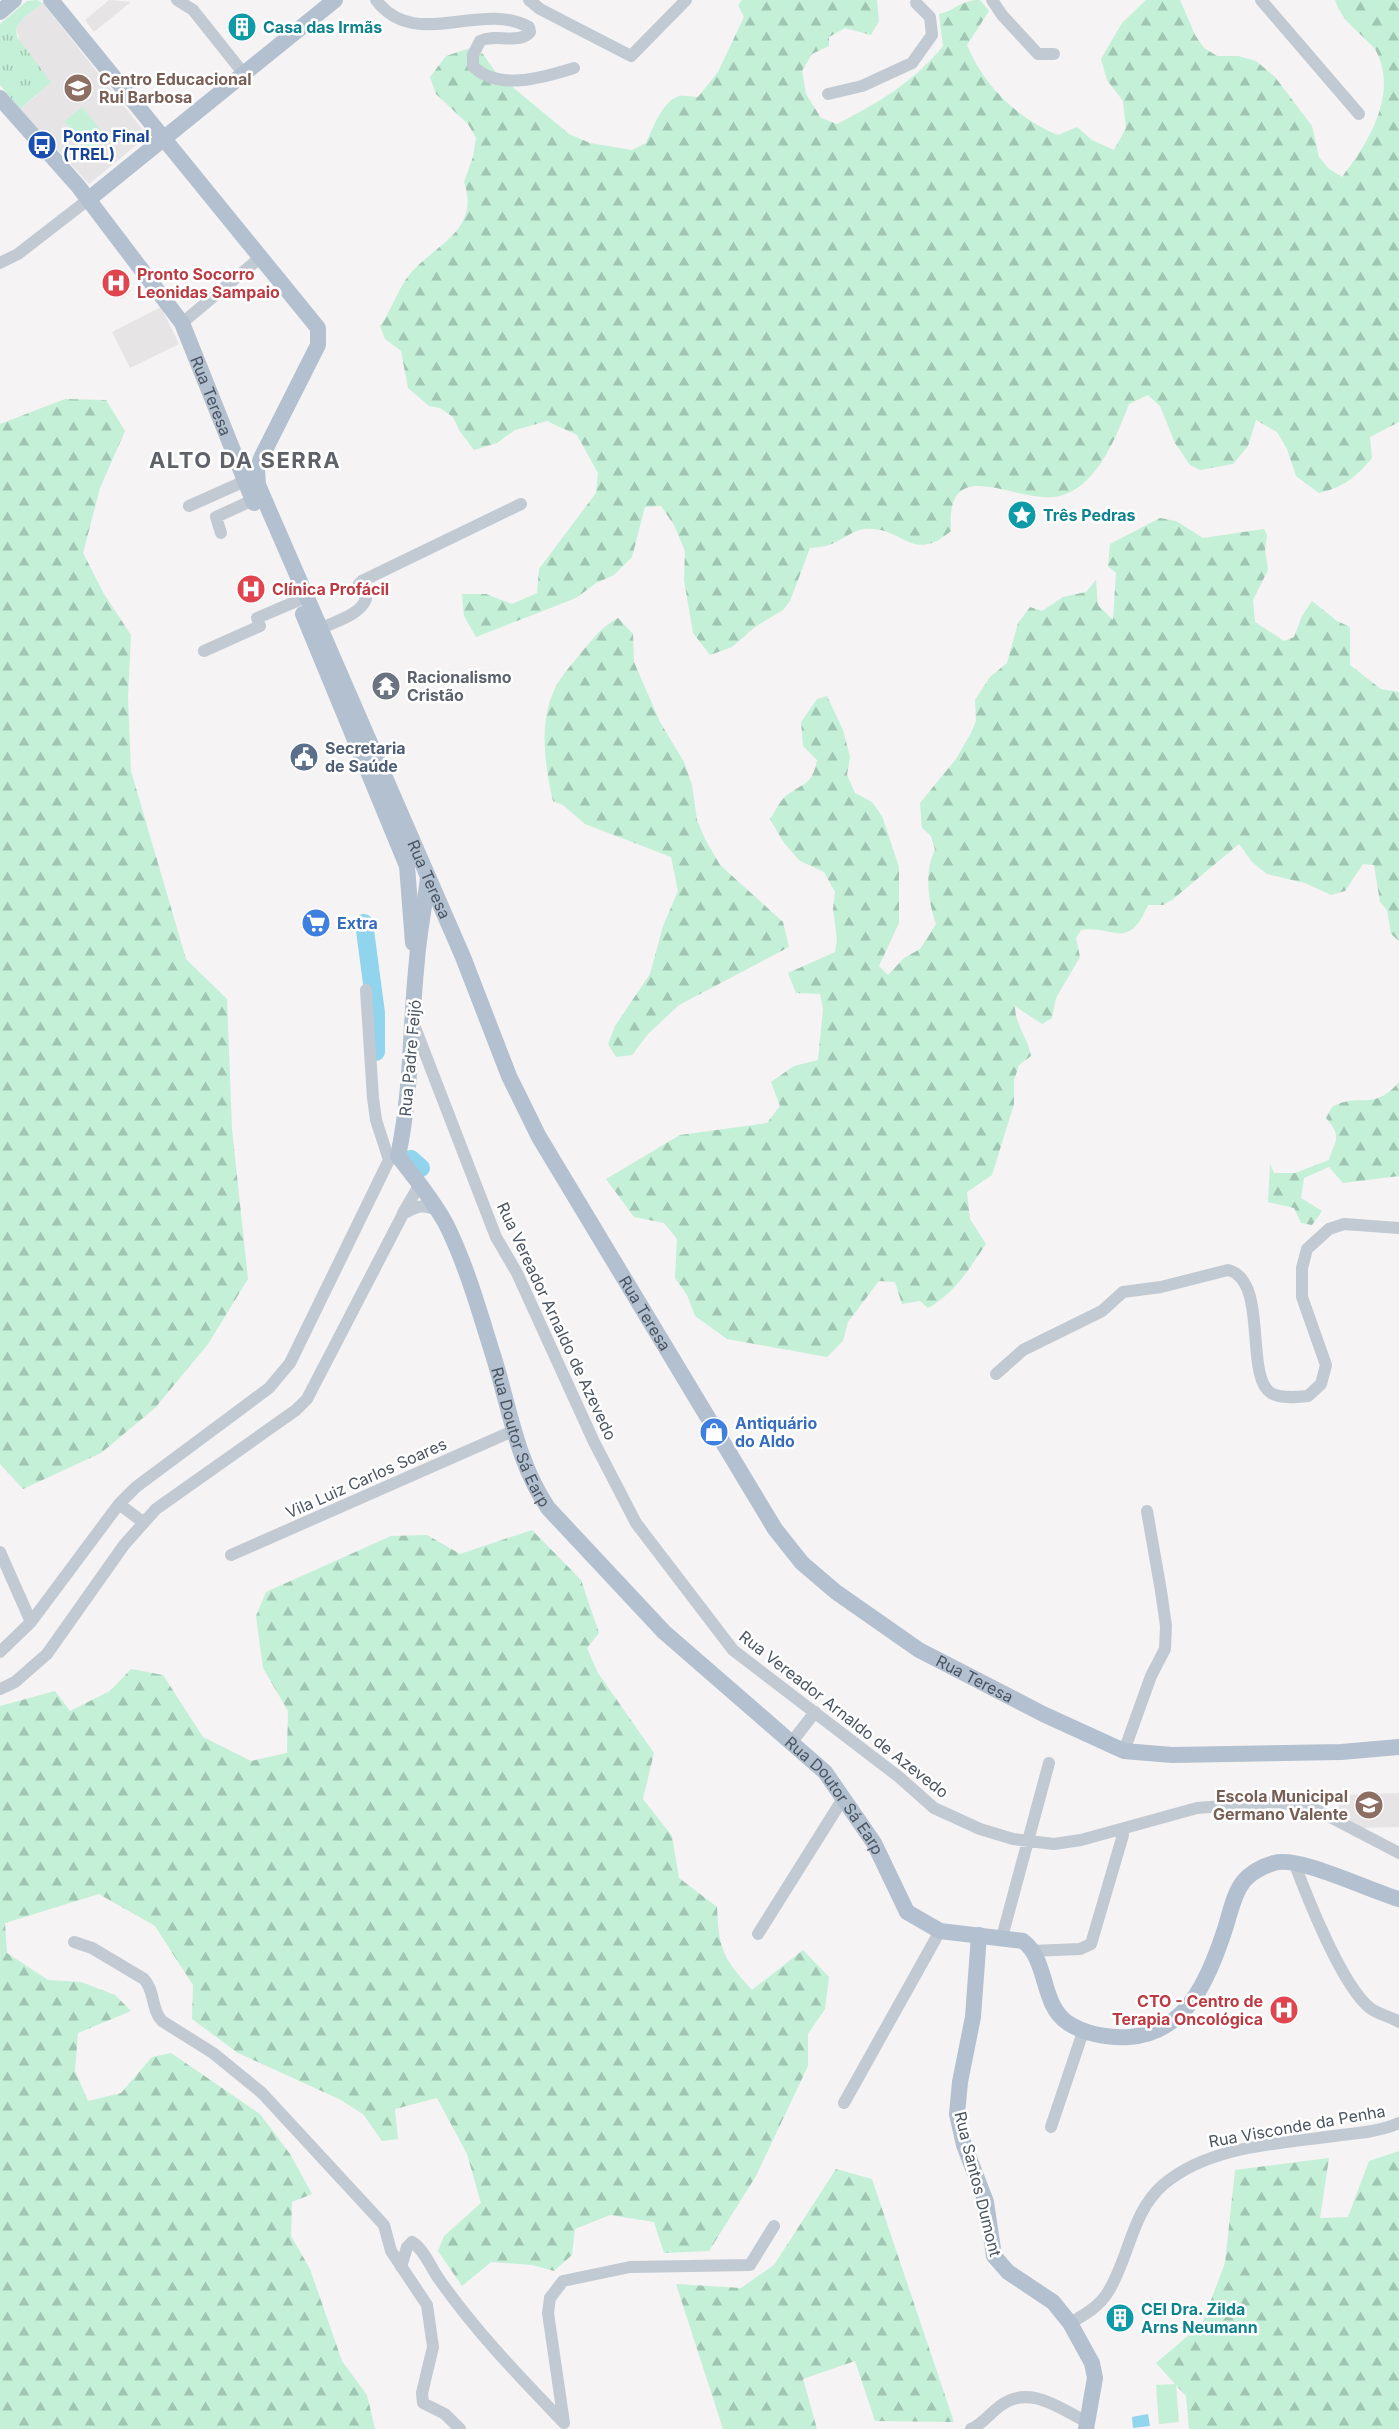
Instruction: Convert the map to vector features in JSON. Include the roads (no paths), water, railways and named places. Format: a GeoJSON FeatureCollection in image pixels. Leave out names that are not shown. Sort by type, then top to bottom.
{"type":"FeatureCollection","features":[{"type":"Feature","properties":{"kind":"main road"},"geometry":{"type":"LineString","coordinates":[[0,12],[14,0]]}},
{"type":"Feature","properties":{"kind":"main road","name":"Rua Teresa"},"geometry":{"type":"LineString","coordinates":[[51,0],[315,322],[319,335],[318,345],[262,456],[258,469],[258,485],[322,628],[413,863]]}},
{"type":"Feature","properties":{"kind":"main road"},"geometry":{"type":"LineString","coordinates":[[88,199],[335,0]]}},
{"type":"Feature","properties":{"kind":"main road","name":"Rua Teresa"},"geometry":{"type":"LineString","coordinates":[[0,98],[88,199],[182,323],[234,448],[245,481],[297,601],[413,863],[428,877],[463,957],[509,1076],[539,1137],[775,1529],[802,1563],[836,1592],[919,1650],[1043,1714],[1124,1751],[1172,1755],[1341,1752],[1399,1747]]}},
{"type":"Feature","properties":{"kind":"main road"},"geometry":{"type":"LineString","coordinates":[[234,448],[247,455],[262,456]]}},
{"type":"Feature","properties":{"kind":"main road","name":"Rua Padre Feijó"},"geometry":{"type":"LineString","coordinates":[[413,863],[412,932],[417,958]]}},
{"type":"Feature","properties":{"kind":"main road","name":"Rua Padre Feijó"},"geometry":{"type":"LineString","coordinates":[[394,1158],[414,1025],[417,958],[428,877]]}},
{"type":"Feature","properties":{"kind":"main road","name":"Rua Doutor Sá Earp"},"geometry":{"type":"LineString","coordinates":[[394,1158],[420,1184],[437,1210],[457,1250],[494,1359],[513,1431],[534,1487],[548,1508],[664,1632],[825,1772],[874,1843],[907,1911],[921,1922],[940,1931],[979,1935],[1004,1930],[1023,1941],[1031,1951]]}},
{"type":"Feature","properties":{"kind":"main road"},"geometry":{"type":"LineString","coordinates":[[1031,1951],[1052,2007],[1066,2021],[1083,2032],[1107,2037],[1127,2037],[1166,2028],[1196,1996],[1210,1969],[1243,1882],[1257,1870],[1275,1862],[1294,1862],[1399,1899]]}},
{"type":"Feature","properties":{"kind":"main road","name":"Rua Santos Dumont"},"geometry":{"type":"LineString","coordinates":[[979,1935],[973,2017],[960,2082],[957,2114],[964,2145],[986,2202],[994,2256],[1008,2272],[1053,2302],[1070,2323],[1088,2355],[1095,2378],[1086,2425]]}},
{"type":"Feature","properties":{"kind":"street"},"geometry":{"type":"LineString","coordinates":[[177,0],[193,10],[244,74]]}},
{"type":"Feature","properties":{"kind":"street"},"geometry":{"type":"LineString","coordinates":[[376,0],[385,12],[415,26],[481,20],[529,27],[527,36],[494,37],[480,41],[473,55],[474,66],[487,76],[527,80],[574,68]]}},
{"type":"Feature","properties":{"kind":"street"},"geometry":{"type":"LineString","coordinates":[[529,0],[540,9],[631,56],[686,0]]}},
{"type":"Feature","properties":{"kind":"street"},"geometry":{"type":"LineString","coordinates":[[992,0],[1002,15],[1038,54],[1054,54]]}},
{"type":"Feature","properties":{"kind":"street"},"geometry":{"type":"LineString","coordinates":[[1261,0],[1359,114]]}},
{"type":"Feature","properties":{"kind":"street"},"geometry":{"type":"LineString","coordinates":[[828,94],[862,86],[912,63],[932,34],[930,17],[913,1]]}},
{"type":"Feature","properties":{"kind":"street"},"geometry":{"type":"LineString","coordinates":[[2,259],[88,199]]}},
{"type":"Feature","properties":{"kind":"street"},"geometry":{"type":"LineString","coordinates":[[182,323],[261,257]]}},
{"type":"Feature","properties":{"kind":"street"},"geometry":{"type":"LineString","coordinates":[[189,506],[245,481]]}},
{"type":"Feature","properties":{"kind":"street"},"geometry":{"type":"LineString","coordinates":[[221,533],[216,517],[253,500]]}},
{"type":"Feature","properties":{"kind":"street"},"geometry":{"type":"LineString","coordinates":[[322,628],[356,611],[365,603],[366,599],[359,584],[362,581],[521,504]]}},
{"type":"Feature","properties":{"kind":"street"},"geometry":{"type":"LineString","coordinates":[[204,651],[260,626],[257,618],[297,601]]}},
{"type":"Feature","properties":{"kind":"street"},"geometry":{"type":"LineString","coordinates":[[0,1652],[31,1622],[119,1504],[160,1467],[269,1388],[290,1364],[394,1158],[376,1120],[366,990]]}},
{"type":"Feature","properties":{"kind":"street","name":"Rua Vereador Arnaldo de Azevedo"},"geometry":{"type":"LineString","coordinates":[[414,1025],[496,1237],[517,1273],[557,1365],[636,1523],[733,1650],[815,1712],[934,1808],[980,1829],[1054,1844],[1081,1840],[1197,1808],[1275,1802],[1309,1806],[1399,1852]]}},
{"type":"Feature","properties":{"kind":"street"},"geometry":{"type":"LineString","coordinates":[[0,1689],[15,1682],[47,1654],[143,1522],[167,1499],[296,1410],[307,1399],[420,1184]]}},
{"type":"Feature","properties":{"kind":"street"},"geometry":{"type":"LineString","coordinates":[[403,1214],[415,1206],[424,1205],[437,1210]]}},
{"type":"Feature","properties":{"kind":"street"},"geometry":{"type":"LineString","coordinates":[[996,1374],[1023,1350],[1102,1311],[1123,1292],[1161,1287],[1228,1270],[1239,1276],[1249,1292],[1260,1372],[1265,1387],[1278,1395],[1308,1396],[1322,1384],[1326,1365],[1302,1297],[1302,1268],[1307,1249],[1329,1229],[1344,1224],[1399,1228]]}},
{"type":"Feature","properties":{"kind":"street","name":"Vila Luiz Carlos Soares"},"geometry":{"type":"LineString","coordinates":[[231,1555],[513,1431]]}},
{"type":"Feature","properties":{"kind":"street"},"geometry":{"type":"LineString","coordinates":[[119,1504],[143,1522]]}},
{"type":"Feature","properties":{"kind":"street"},"geometry":{"type":"LineString","coordinates":[[1124,1751],[1151,1676],[1165,1649],[1166,1626],[1147,1511]]}},
{"type":"Feature","properties":{"kind":"street"},"geometry":{"type":"LineString","coordinates":[[0,1552],[31,1622]]}},
{"type":"Feature","properties":{"kind":"street"},"geometry":{"type":"LineString","coordinates":[[791,1743],[815,1712]]}},
{"type":"Feature","properties":{"kind":"street"},"geometry":{"type":"LineString","coordinates":[[1004,1930],[1048,1763]]}},
{"type":"Feature","properties":{"kind":"street"},"geometry":{"type":"LineString","coordinates":[[758,1934],[844,1797]]}},
{"type":"Feature","properties":{"kind":"street"},"geometry":{"type":"LineString","coordinates":[[1031,1951],[1074,1950],[1086,1948],[1091,1944],[1123,1835]]}},
{"type":"Feature","properties":{"kind":"street"},"geometry":{"type":"LineString","coordinates":[[1294,1862],[1327,1939],[1361,2000],[1381,2014],[1399,2022]]}},
{"type":"Feature","properties":{"kind":"street"},"geometry":{"type":"LineString","coordinates":[[844,2103],[940,1931]]}},
{"type":"Feature","properties":{"kind":"street"},"geometry":{"type":"LineString","coordinates":[[74,1942],[92,1948],[138,1974],[149,1984],[157,2016],[213,2053],[262,2092],[384,2225],[391,2251],[427,2305],[432,2331],[431,2361],[422,2393],[423,2403],[445,2414],[460,2429]]}},
{"type":"Feature","properties":{"kind":"street"},"geometry":{"type":"LineString","coordinates":[[1051,2127],[1083,2032]]}},
{"type":"Feature","properties":{"kind":"street","name":"Rua Visconde da Penha"},"geometry":{"type":"LineString","coordinates":[[1070,2323],[1094,2309],[1109,2292],[1147,2202],[1162,2186],[1184,2169],[1212,2157],[1251,2148],[1372,2131],[1399,2123]]}},
{"type":"Feature","properties":{"kind":"street"},"geometry":{"type":"LineString","coordinates":[[566,2426],[548,2313],[550,2298],[563,2281],[630,2267],[750,2265],[774,2226]]}},
{"type":"Feature","properties":{"kind":"street"},"geometry":{"type":"LineString","coordinates":[[401,2267],[406,2247],[412,2242],[420,2247],[430,2267],[463,2314],[566,2426]]}},
{"type":"Feature","properties":{"kind":"street"},"geometry":{"type":"LineString","coordinates":[[971,2429],[982,2424],[1001,2405],[1023,2396],[1043,2399],[1086,2425]]}},
{"type":"Feature","properties":{"kind":"water"},"geometry":{"type":"Polygon","coordinates":[[[1148,2414],[1150,2426],[1133,2428],[1132,2417],[1148,2414]]]}},
{"type":"Feature","properties":{"kind":"waterway"},"geometry":{"type":"LineString","coordinates":[[364,923],[376,1013],[376,1052]]}},
{"type":"Feature","properties":{"kind":"waterway"},"geometry":{"type":"LineString","coordinates":[[411,1159],[421,1168]]}},
{"type":"Feature","properties":{"kind":"place","name":"Casa das Irmãs"},"geometry":{"type":"Point","coordinates":[242,27]}},
{"type":"Feature","properties":{"kind":"place","name":"Centro Educacional Rui Barbosa"},"geometry":{"type":"Point","coordinates":[78,88]}},
{"type":"Feature","properties":{"kind":"place","name":"Ponto Final (TREL)"},"geometry":{"type":"Point","coordinates":[42,145]}},
{"type":"Feature","properties":{"kind":"place","name":"Pronto Socorro Leonidas Sampaio"},"geometry":{"type":"Point","coordinates":[116,283]}},
{"type":"Feature","properties":{"kind":"place","name":"Três Pedras"},"geometry":{"type":"Point","coordinates":[1022,515]}},
{"type":"Feature","properties":{"kind":"place","name":"Clínica Profácil"},"geometry":{"type":"Point","coordinates":[251,589]}},
{"type":"Feature","properties":{"kind":"place","name":"Racionalismo Cristão"},"geometry":{"type":"Point","coordinates":[386,686]}},
{"type":"Feature","properties":{"kind":"place","name":"Secretaria de Saúde"},"geometry":{"type":"Point","coordinates":[304,757]}},
{"type":"Feature","properties":{"kind":"place","name":"Extra"},"geometry":{"type":"Point","coordinates":[316,923]}},
{"type":"Feature","properties":{"kind":"place","name":"Antiquário do Aldo"},"geometry":{"type":"Point","coordinates":[714,1432]}},
{"type":"Feature","properties":{"kind":"place","name":"Escola Municipal Germano Valente"},"geometry":{"type":"Point","coordinates":[1369,1805]}},
{"type":"Feature","properties":{"kind":"place","name":"CTO - Centro de Terapia Oncológica"},"geometry":{"type":"Point","coordinates":[1284,2010]}},
{"type":"Feature","properties":{"kind":"place","name":"CEI Dra. Zilda Arns Neumann"},"geometry":{"type":"Point","coordinates":[1120,2318]}},
{"type":"Feature","properties":{"kind":"district","name":"ALTO DA SERRA"},"geometry":{"type":"Point","coordinates":[245,460]}}]}
